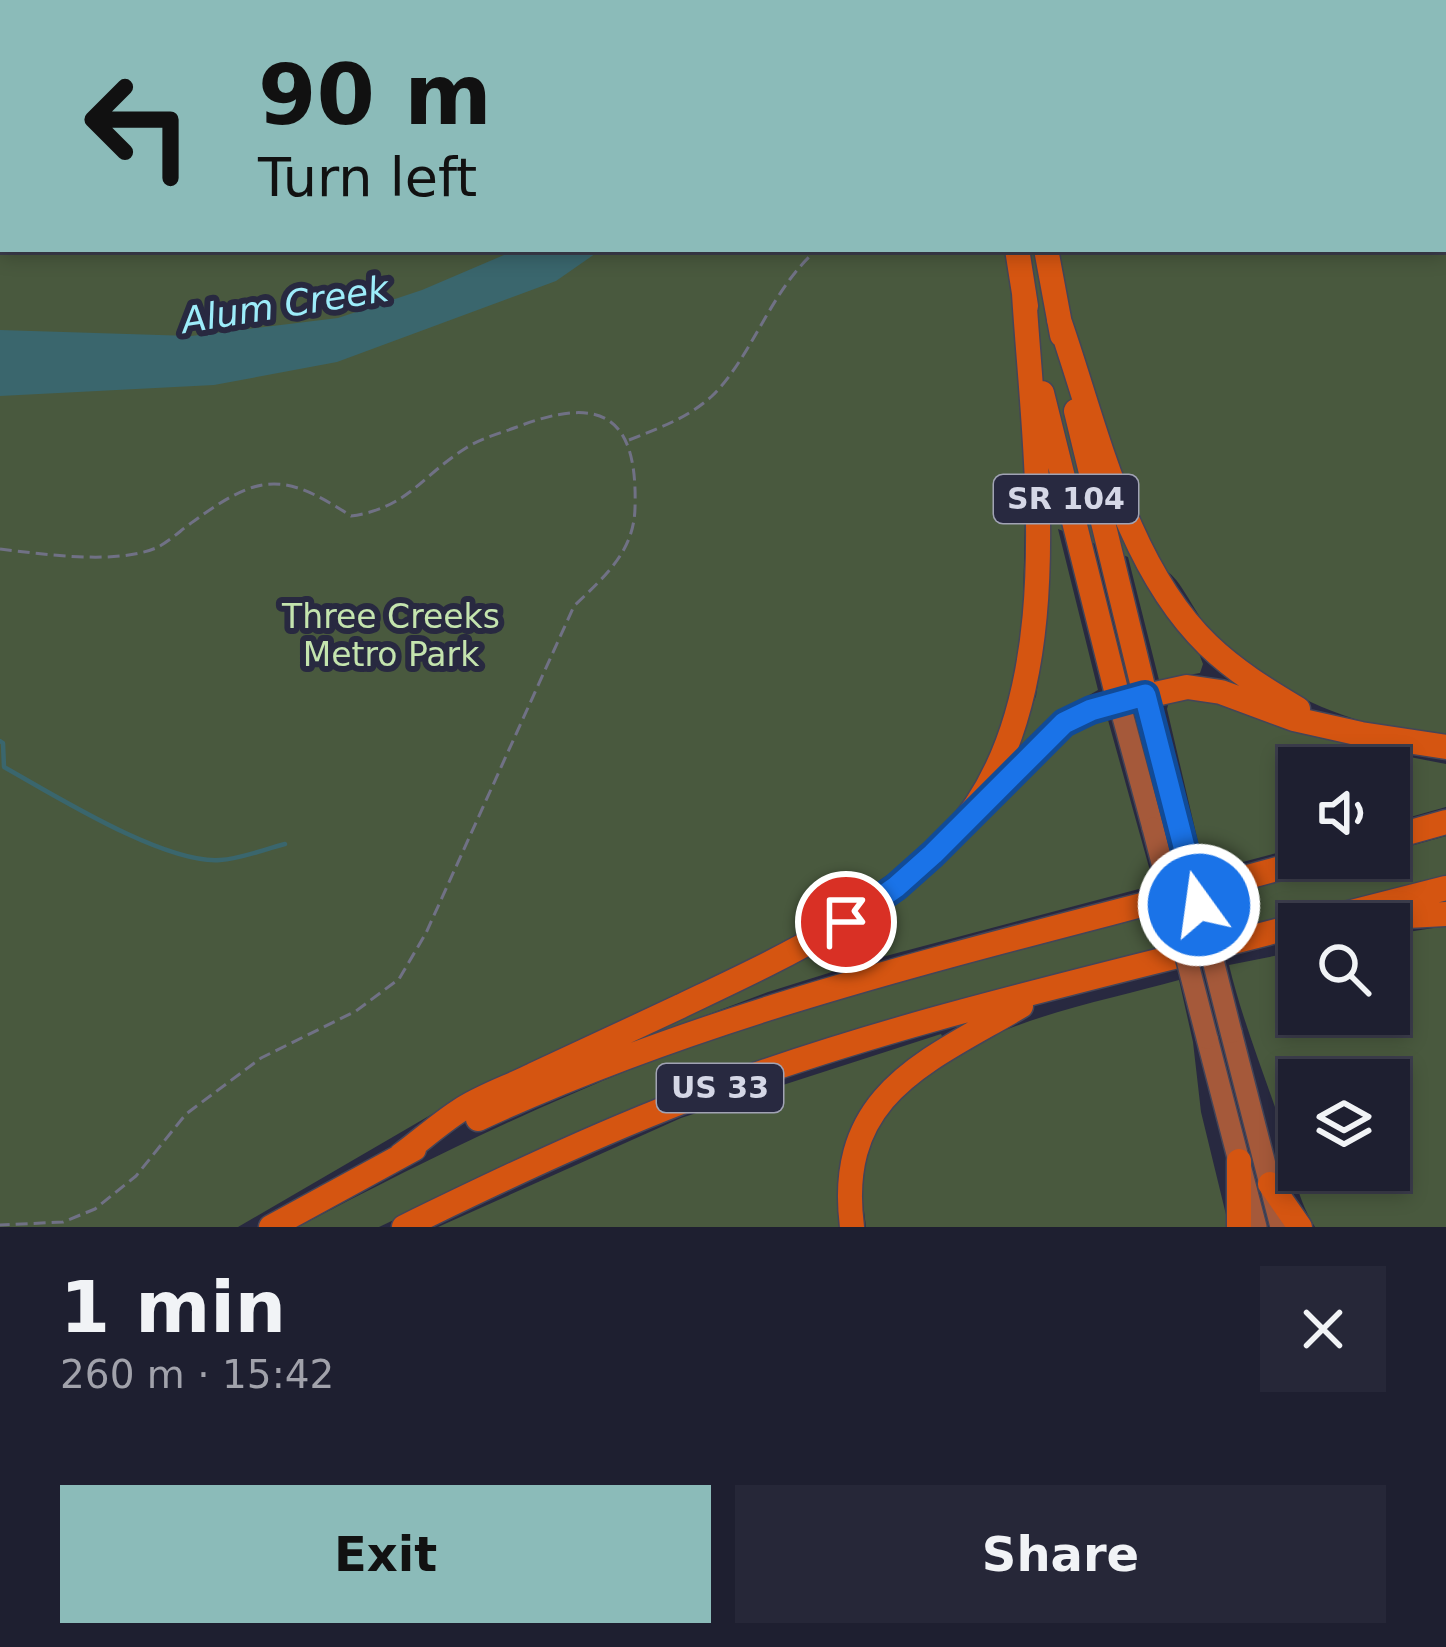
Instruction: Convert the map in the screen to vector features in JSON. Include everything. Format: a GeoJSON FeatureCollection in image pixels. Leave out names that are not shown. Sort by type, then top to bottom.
{"type":"FeatureCollection","features":[{"type":"Feature","properties":{"kind":"highway","name":"SR 104"},"geometry":{"type":"LineString","coordinates":[[1017,252],[1056,459],[1119,702]]}},
{"type":"Feature","properties":{"kind":"highway","name":"SR 104"},"geometry":{"type":"LineString","coordinates":[[1047,252],[1072,395],[1145,695]]}},
{"type":"Feature","properties":{"kind":"highway"},"geometry":{"type":"LineString","coordinates":[[967,818],[1015,721],[1035,628],[1036,488],[1024,293]]}},
{"type":"Feature","properties":{"kind":"highway"},"geometry":{"type":"LineString","coordinates":[[1059,320],[1123,506],[1173,603],[1209,646],[1250,680],[1333,726]]}},
{"type":"Feature","properties":{"kind":"highway"},"geometry":{"type":"LineString","coordinates":[[401,1155],[461,1109],[846,922],[896,887],[1064,723],[1083,712],[1145,695],[1200,688],[1294,719],[1446,747]]}},
{"type":"Feature","properties":{"kind":"highway"},"geometry":{"type":"LineString","coordinates":[[1410,832],[1446,822]]}},
{"type":"Feature","properties":{"kind":"highway","name":"US 33"},"geometry":{"type":"LineString","coordinates":[[271,1227],[401,1155],[600,1067],[725,1021],[928,961],[1278,868]]}},
{"type":"Feature","properties":{"kind":"highway","name":"US 33"},"geometry":{"type":"LineString","coordinates":[[1385,903],[1446,887]]}},
{"type":"Feature","properties":{"kind":"highway"},"geometry":{"type":"LineString","coordinates":[[1410,917],[1446,914]]}},
{"type":"Feature","properties":{"kind":"highway","name":"US 33"},"geometry":{"type":"LineString","coordinates":[[404,1227],[515,1172],[722,1087],[886,1034],[1278,931]]}},
{"type":"Feature","properties":{"kind":"highway"},"geometry":{"type":"LineString","coordinates":[[852,1227],[853,1161],[868,1119],[883,1099],[915,1066],[1050,988]]}},
{"type":"Feature","properties":{"kind":"highway"},"geometry":{"type":"LineString","coordinates":[[1238,1227],[1239,1161]]}},
{"type":"Feature","properties":{"kind":"highway"},"geometry":{"type":"LineString","coordinates":[[1270,1184],[1300,1227]]}},
{"type":"Feature","properties":{"kind":"main road","name":"SR 104"},"geometry":{"type":"LineString","coordinates":[[1145,695],[1270,1184]]}},
{"type":"Feature","properties":{"kind":"main road","name":"SR 104"},"geometry":{"type":"LineString","coordinates":[[1119,702],[1239,1161]]}},
{"type":"Feature","properties":{"kind":"main road"},"geometry":{"type":"LineString","coordinates":[[1239,1161],[1256,1227]]}},
{"type":"Feature","properties":{"kind":"main road"},"geometry":{"type":"LineString","coordinates":[[1270,1184],[1281,1227]]}},
{"type":"Feature","properties":{"kind":"path"},"geometry":{"type":"LineString","coordinates":[[627,440],[678,421],[714,394],[784,286],[815,252]]}},
{"type":"Feature","properties":{"kind":"path"},"geometry":{"type":"LineString","coordinates":[[0,549],[96,557],[156,548],[236,490],[273,482],[317,494],[351,516],[382,512],[468,446],[572,409],[599,412],[627,440],[635,507],[630,544],[574,606],[427,934],[399,979],[356,1011],[261,1058],[186,1114],[136,1176],[94,1209],[63,1222],[0,1225]]}},
{"type":"Feature","properties":{"kind":"green space","name":"Three Creeks Metro Park"},"geometry":{"type":"Polygon","coordinates":[[[0,252],[1446,252],[1446,734],[1383,726],[1295,694],[1217,639],[1168,572],[1142,562],[1195,643],[1203,664],[1200,673],[1159,680],[1128,557],[1058,529],[1098,690],[1060,712],[1020,753],[1015,750],[1036,696],[1045,633],[1046,525],[1025,517],[1022,652],[1010,709],[978,781],[947,826],[889,874],[798,936],[434,1113],[238,1227],[0,1227],[0,252]]]}},
{"type":"Feature","properties":{"kind":"green space"},"geometry":{"type":"Polygon","coordinates":[[[1203,697],[1358,747],[1278,747],[1278,853],[1205,872],[1167,709],[1169,701],[1203,697]]]}},
{"type":"Feature","properties":{"kind":"green space"},"geometry":{"type":"Polygon","coordinates":[[[1085,720],[1108,720],[1154,885],[867,961],[640,1040],[638,1035],[936,865],[1085,720]]]}},
{"type":"Feature","properties":{"kind":"green space"},"geometry":{"type":"Polygon","coordinates":[[[1410,757],[1446,764],[1446,807],[1410,817],[1410,757]]]}},
{"type":"Feature","properties":{"kind":"green space"},"geometry":{"type":"Polygon","coordinates":[[[1446,836],[1446,876],[1341,903],[1278,903],[1278,919],[1221,934],[1210,899],[1285,879],[1410,879],[1410,846],[1446,836]]]}},
{"type":"Feature","properties":{"kind":"green space"},"geometry":{"type":"Polygon","coordinates":[[[1160,911],[1169,947],[785,1053],[605,1120],[379,1227],[298,1227],[536,1110],[719,1035],[876,986],[1160,911]]]}},
{"type":"Feature","properties":{"kind":"green space"},"geometry":{"type":"Polygon","coordinates":[[[1446,926],[1446,1227],[1315,1227],[1299,1191],[1410,1191],[1410,1059],[1278,1059],[1278,1116],[1229,965],[1278,955],[1278,1035],[1410,1035],[1410,932],[1446,926]]]}},
{"type":"Feature","properties":{"kind":"green space"},"geometry":{"type":"Polygon","coordinates":[[[1179,980],[1193,1042],[1201,1112],[1229,1227],[866,1227],[863,1171],[880,1125],[908,1089],[945,1059],[1038,1018],[1179,980]]]}},
{"type":"Feature","properties":{"kind":"green space"},"geometry":{"type":"Polygon","coordinates":[[[941,1034],[944,1040],[884,1087],[845,1227],[438,1227],[681,1118],[941,1034]]]}},
{"type":"Feature","properties":{"kind":"shaded area"},"geometry":{"type":"Polygon","coordinates":[[[511,252],[598,252],[556,281],[337,362],[214,385],[0,396],[0,330],[191,336],[338,318],[422,290],[511,252]]]}},
{"type":"Feature","properties":{"kind":"waterway"},"geometry":{"type":"LineString","coordinates":[[0,741],[4,767],[110,826],[170,851],[220,860],[285,844]]}},
{"type":"Feature","properties":{"kind":"route"},"geometry":{"type":"LineString","coordinates":[[846,922],[933,854],[1064,723],[1083,712],[1145,695],[1199,905]]}},
{"type":"Feature","properties":{"kind":"water label","name":"Alum Creek"},"geometry":{"type":"Point","coordinates":[285,304]}}]}
